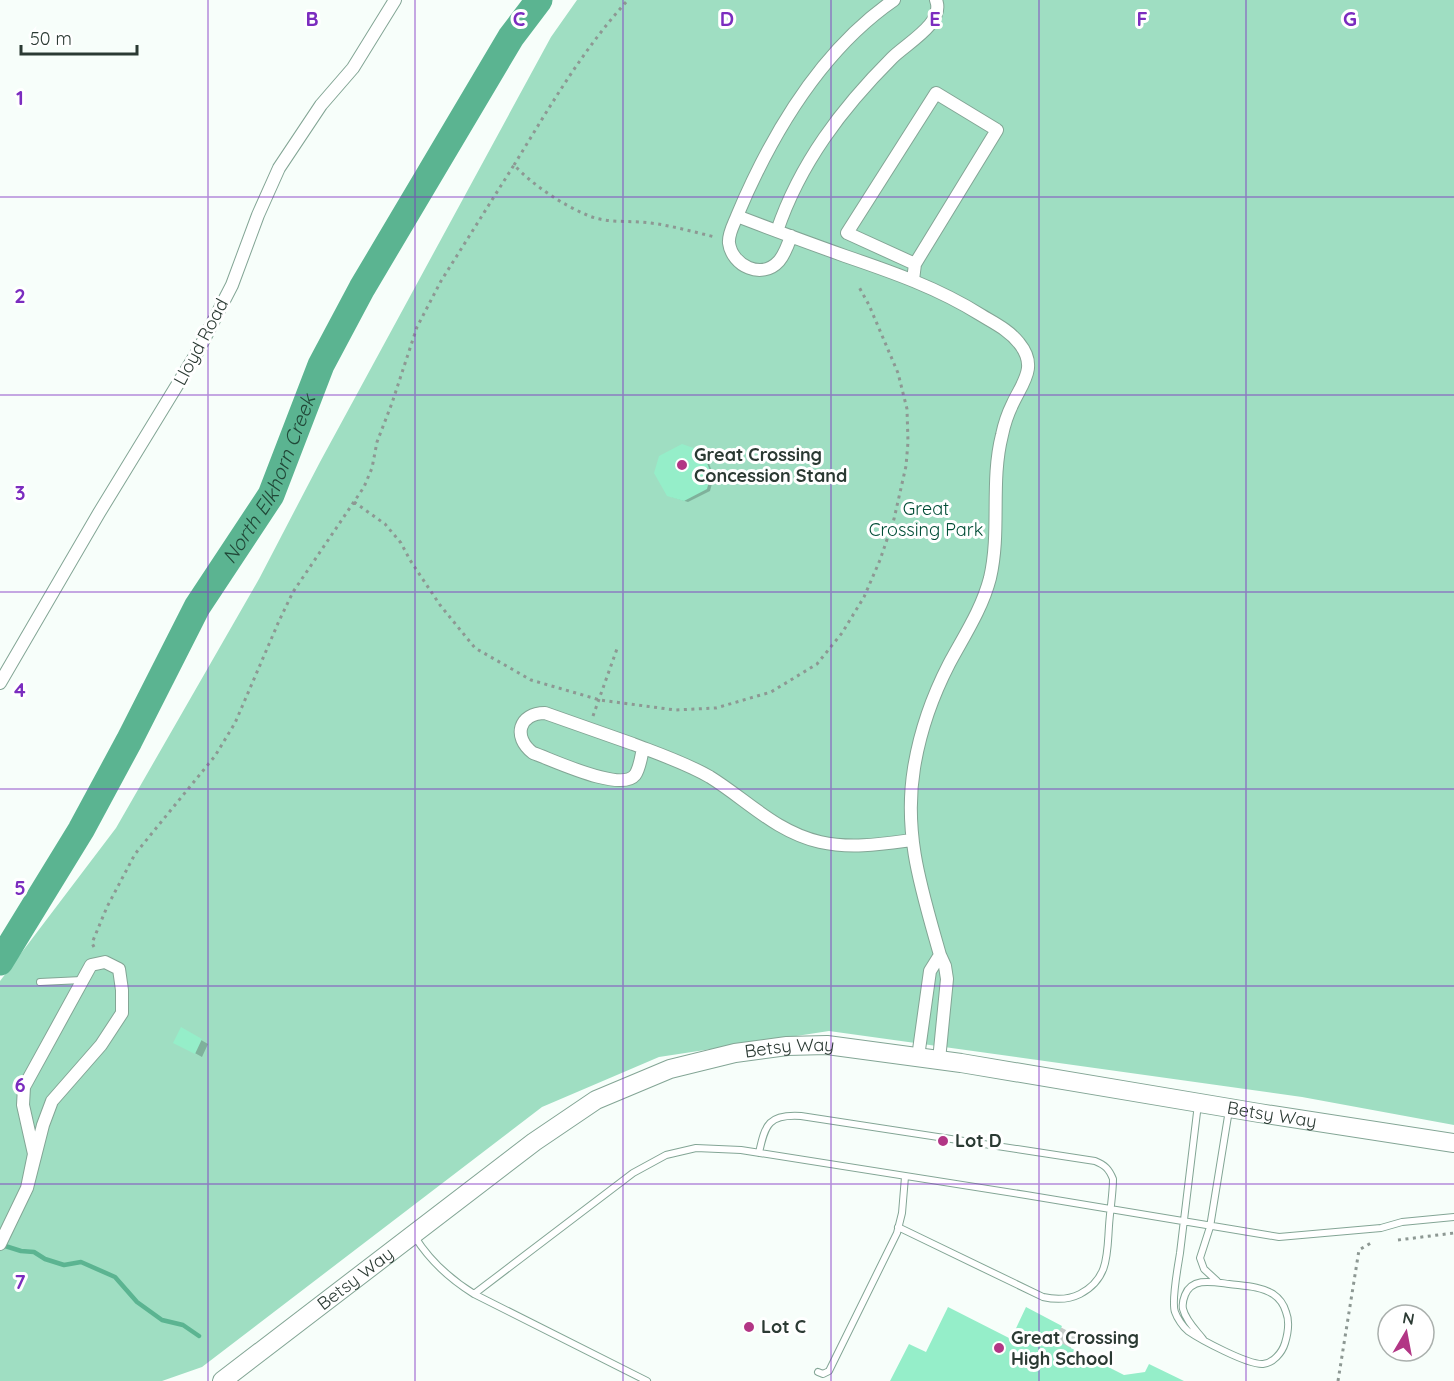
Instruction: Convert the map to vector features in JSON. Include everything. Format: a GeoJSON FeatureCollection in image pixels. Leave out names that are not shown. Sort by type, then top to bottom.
{"type":"FeatureCollection","features":[{"type":"Feature","properties":{"kind":"street","name":"Lloyd Road"},"geometry":{"type":"LineString","coordinates":[[0,683],[99,513],[198,351],[231,285],[279,168],[321,105],[353,68],[396,0]]}},
{"type":"Feature","properties":{"kind":"street"},"geometry":{"type":"LineString","coordinates":[[791,236],[786,250],[777,263],[762,269],[742,266],[734,257],[729,243],[737,216],[756,171],[784,120],[817,75],[849,39],[894,0]]}},
{"type":"Feature","properties":{"kind":"street"},"geometry":{"type":"LineString","coordinates":[[777,231],[796,183],[818,144],[870,80],[934,21],[937,11],[936,0]]}},
{"type":"Feature","properties":{"kind":"street"},"geometry":{"type":"LineString","coordinates":[[913,280],[915,264],[997,130],[936,93],[847,233],[915,264]]}},
{"type":"Feature","properties":{"kind":"street"},"geometry":{"type":"LineString","coordinates":[[737,216],[913,280],[958,301],[1008,332],[1020,344],[1029,366],[1025,382],[1012,404],[1001,436],[997,469],[996,532],[990,578],[971,627],[949,665],[926,714],[914,768],[910,815],[914,864],[947,979],[939,1060]]}},
{"type":"Feature","properties":{"kind":"street"},"geometry":{"type":"LineString","coordinates":[[643,748],[634,776],[628,781],[616,781],[532,753],[524,746],[521,736],[522,725],[525,718],[535,713],[545,713],[643,748],[710,777],[768,819],[791,832],[821,842],[860,846],[912,840]]}},
{"type":"Feature","properties":{"kind":"street"},"geometry":{"type":"LineString","coordinates":[[918,1057],[930,970],[940,955]]}},
{"type":"Feature","properties":{"kind":"street"},"geometry":{"type":"LineString","coordinates":[[2,1240],[27,1188],[35,1140],[52,1101],[101,1045],[122,1013],[119,969],[105,962],[91,965],[24,1088],[23,1105],[35,1140]]}},
{"type":"Feature","properties":{"kind":"street"},"geometry":{"type":"LineString","coordinates":[[926,1002],[944,1004]]}},
{"type":"Feature","properties":{"kind":"street","name":"Betsy Way"},"geometry":{"type":"LineString","coordinates":[[222,1381],[534,1142],[596,1100],[670,1069],[735,1053],[787,1046],[827,1045],[939,1060],[1454,1143]]}},
{"type":"Feature","properties":{"kind":"lane"},"geometry":{"type":"LineString","coordinates":[[40,982],[82,980]]}},
{"type":"Feature","properties":{"kind":"lane"},"geometry":{"type":"LineString","coordinates":[[1198,1103],[1174,1311],[1188,1330],[1203,1339],[1254,1364],[1266,1364],[1276,1358],[1283,1349],[1288,1318],[1279,1298],[1271,1293],[1255,1287],[1208,1281],[1188,1289],[1182,1302],[1190,1324],[1203,1339]]}},
{"type":"Feature","properties":{"kind":"lane"},"geometry":{"type":"LineString","coordinates":[[1221,1282],[1210,1276],[1200,1261],[1201,1250],[1209,1227],[1229,1108]]}},
{"type":"Feature","properties":{"kind":"lane"},"geometry":{"type":"LineString","coordinates":[[759,1153],[764,1130],[776,1118],[790,1115],[1084,1159],[1104,1164],[1113,1179],[1107,1254],[1098,1280],[1083,1292],[1062,1299],[1043,1297],[898,1227]]}},
{"type":"Feature","properties":{"kind":"lane"},"geometry":{"type":"LineString","coordinates":[[474,1294],[633,1173],[666,1155],[696,1148],[741,1150],[1279,1237],[1381,1228],[1402,1222],[1454,1217]]}},
{"type":"Feature","properties":{"kind":"lane"},"geometry":{"type":"LineString","coordinates":[[818,1372],[824,1374],[829,1371],[889,1251],[903,1204],[905,1176]]}},
{"type":"Feature","properties":{"kind":"lane"},"geometry":{"type":"LineString","coordinates":[[413,1234],[427,1256],[458,1284],[647,1381]]}},
{"type":"Feature","properties":{"kind":"path"},"geometry":{"type":"LineString","coordinates":[[94,947],[92,943],[100,921],[135,854],[215,756],[235,723],[293,592],[364,487],[372,468],[377,442],[417,327],[441,281],[574,70],[603,27],[628,0]]}},
{"type":"Feature","properties":{"kind":"path"},"geometry":{"type":"LineString","coordinates":[[514,165],[525,176],[588,216],[606,220],[663,225],[723,239]]}},
{"type":"Feature","properties":{"kind":"path"},"geometry":{"type":"LineString","coordinates":[[354,502],[385,524],[401,543],[440,605],[475,648],[531,680],[600,700],[675,710],[716,708],[771,692],[817,664],[842,633],[864,597],[880,560],[899,498],[906,466],[907,409],[898,373],[860,287]]}},
{"type":"Feature","properties":{"kind":"path"},"geometry":{"type":"LineString","coordinates":[[588,729],[618,646]]}},
{"type":"Feature","properties":{"kind":"path"},"geometry":{"type":"LineString","coordinates":[[1398,1240],[1454,1233]]}},
{"type":"Feature","properties":{"kind":"path"},"geometry":{"type":"LineString","coordinates":[[1338,1381],[1359,1250],[1371,1243]]}},
{"type":"Feature","properties":{"kind":"green space","name":"Great Crossing Park"},"geometry":{"type":"Polygon","coordinates":[[[577,0],[1454,0],[1454,1125],[1302,1097],[829,1031],[659,1057],[542,1107],[202,1367],[162,1381],[0,1381],[0,981],[116,828],[259,579],[551,37],[577,0]]]}},
{"type":"Feature","properties":{"kind":"building","name":"Great Crossing Concession Stand"},"geometry":{"type":"Polygon","coordinates":[[[682,444],[702,451],[711,473],[707,489],[684,501],[667,496],[654,473],[659,456],[682,444]]]}},
{"type":"Feature","properties":{"kind":"building"},"geometry":{"type":"Polygon","coordinates":[[[181,1027],[202,1039],[195,1054],[173,1043],[181,1027]]]}},
{"type":"Feature","properties":{"kind":"building","name":"Great Crossing High School"},"geometry":{"type":"Polygon","coordinates":[[[948,1307],[1011,1339],[1026,1307],[1062,1326],[1055,1340],[1124,1375],[1145,1372],[1149,1364],[1184,1381],[890,1381],[909,1344],[926,1352],[948,1307]]]}},
{"type":"Feature","properties":{"kind":"waterway","name":"North Elkhorn Creek"},"geometry":{"type":"LineString","coordinates":[[0,962],[81,830],[197,607],[271,495],[321,365],[362,288],[511,37],[539,0]]}},
{"type":"Feature","properties":{"kind":"waterway"},"geometry":{"type":"LineString","coordinates":[[2,1245],[21,1251],[34,1252],[45,1259],[64,1265],[81,1262],[115,1277],[137,1302],[162,1320],[183,1325],[199,1336]]}},
{"type":"Feature","properties":{"kind":"place","name":"Great Crossing Concession Stand"},"geometry":{"type":"Point","coordinates":[682,465]}},
{"type":"Feature","properties":{"kind":"place","name":"Lot D"},"geometry":{"type":"Point","coordinates":[943,1141]}},
{"type":"Feature","properties":{"kind":"place","name":"Lot C"},"geometry":{"type":"Point","coordinates":[749,1327]}},
{"type":"Feature","properties":{"kind":"place","name":"Great Crossing High School"},"geometry":{"type":"Point","coordinates":[999,1348]}}]}
